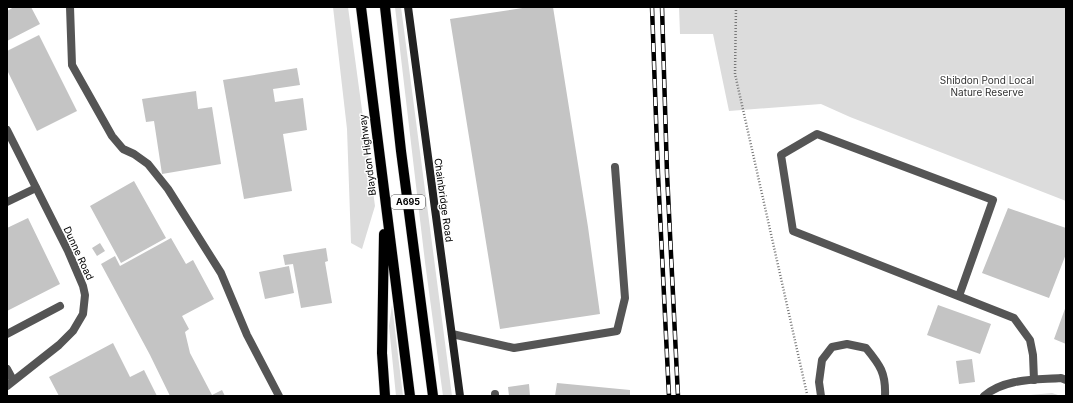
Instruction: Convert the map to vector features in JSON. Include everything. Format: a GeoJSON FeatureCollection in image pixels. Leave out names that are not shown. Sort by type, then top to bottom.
{"type":"FeatureCollection","features":[{"type":"Feature","properties":{"kind":"main road","name":"Blaydon Highway"},"geometry":{"type":"LineString","coordinates":[[361,7],[410,396]]}},
{"type":"Feature","properties":{"kind":"main road","name":"A695"},"geometry":{"type":"LineString","coordinates":[[385,7],[401,151],[433,396]]}},
{"type":"Feature","properties":{"kind":"main road","name":"Chainbridge Road"},"geometry":{"type":"LineString","coordinates":[[408,7],[460,396]]}},
{"type":"Feature","properties":{"kind":"main road"},"geometry":{"type":"LineString","coordinates":[[384,198],[382,353],[385,396]]}},
{"type":"Feature","properties":{"kind":"street"},"geometry":{"type":"LineString","coordinates":[[70,7],[72,65],[112,136],[123,149],[134,154],[148,164],[168,188],[221,273],[247,335],[279,396]]}},
{"type":"Feature","properties":{"kind":"street","name":"Dunne Road"},"geometry":{"type":"LineString","coordinates":[[7,130],[83,286],[85,295],[83,314],[76,327],[67,337],[10,383]]}},
{"type":"Feature","properties":{"kind":"street"},"geometry":{"type":"LineString","coordinates":[[959,296],[993,200],[817,134],[781,155],[793,231],[1014,318],[1030,340],[1033,354],[1034,380]]}},
{"type":"Feature","properties":{"kind":"street"},"geometry":{"type":"LineString","coordinates":[[452,334],[514,348],[617,331],[625,298],[615,167]]}},
{"type":"Feature","properties":{"kind":"street"},"geometry":{"type":"LineString","coordinates":[[7,202],[36,188]]}},
{"type":"Feature","properties":{"kind":"street"},"geometry":{"type":"LineString","coordinates":[[7,334],[60,306]]}},
{"type":"Feature","properties":{"kind":"street"},"geometry":{"type":"LineString","coordinates":[[821,396],[820,382],[822,360],[832,347],[847,344],[866,348],[877,361],[886,381],[885,396]]}},
{"type":"Feature","properties":{"kind":"street"},"geometry":{"type":"LineString","coordinates":[[7,369],[10,383]]}},
{"type":"Feature","properties":{"kind":"street"},"geometry":{"type":"LineString","coordinates":[[984,396],[989,392],[1012,382],[1061,378],[1066,380]]}},
{"type":"Feature","properties":{"kind":"path"},"geometry":{"type":"LineString","coordinates":[[736,7],[735,74],[808,396]]}},
{"type":"Feature","properties":{"kind":"green space"},"geometry":{"type":"Polygon","coordinates":[[[333,7],[348,7],[375,206],[362,249],[351,243],[347,129],[333,7]]]}},
{"type":"Feature","properties":{"kind":"green space"},"geometry":{"type":"Polygon","coordinates":[[[395,7],[401,7],[452,396],[443,396],[425,262],[395,7]]]}},
{"type":"Feature","properties":{"kind":"green space","name":"Shibdon Pond Local Nature Reserve"},"geometry":{"type":"Polygon","coordinates":[[[679,7],[1066,7],[1066,201],[850,117],[821,104],[729,111],[713,34],[680,34],[679,7]]]}},
{"type":"Feature","properties":{"kind":"green space"},"geometry":{"type":"Polygon","coordinates":[[[392,305],[403,396],[396,396],[389,326],[392,305]]]}},
{"type":"Feature","properties":{"kind":"green space"},"geometry":{"type":"Polygon","coordinates":[[[1052,393],[1061,396],[1019,396],[1052,393]]]}},
{"type":"Feature","properties":{"kind":"building"},"geometry":{"type":"Polygon","coordinates":[[[14,7],[31,7],[40,24],[7,41],[7,11],[14,7]]]}},
{"type":"Feature","properties":{"kind":"building"},"geometry":{"type":"Polygon","coordinates":[[[529,7],[553,7],[588,227],[600,314],[500,329],[450,19],[529,7]]]}},
{"type":"Feature","properties":{"kind":"building"},"geometry":{"type":"Polygon","coordinates":[[[39,35],[77,111],[37,131],[7,70],[7,51],[39,35]]]}},
{"type":"Feature","properties":{"kind":"building"},"geometry":{"type":"Polygon","coordinates":[[[297,68],[300,85],[273,89],[275,102],[303,98],[307,130],[283,134],[292,191],[244,199],[223,80],[297,68]]]}},
{"type":"Feature","properties":{"kind":"building"},"geometry":{"type":"Polygon","coordinates":[[[196,91],[198,109],[212,107],[221,164],[162,174],[154,121],[146,122],[142,99],[196,91]]]}},
{"type":"Feature","properties":{"kind":"building"},"geometry":{"type":"Polygon","coordinates":[[[134,181],[166,238],[121,263],[90,206],[134,181]]]}},
{"type":"Feature","properties":{"kind":"building"},"geometry":{"type":"Polygon","coordinates":[[[1008,208],[1066,228],[1066,254],[1049,298],[982,273],[1008,208]]]}},
{"type":"Feature","properties":{"kind":"building"},"geometry":{"type":"Polygon","coordinates":[[[28,218],[60,284],[7,311],[7,228],[28,218]]]}},
{"type":"Feature","properties":{"kind":"building"},"geometry":{"type":"Polygon","coordinates":[[[171,238],[186,264],[193,260],[214,299],[182,316],[189,329],[185,332],[190,353],[212,395],[222,390],[225,396],[170,396],[150,355],[101,264],[115,256],[120,266],[171,238]]]}},
{"type":"Feature","properties":{"kind":"building"},"geometry":{"type":"Polygon","coordinates":[[[100,243],[105,251],[97,256],[92,248],[100,243]]]}},
{"type":"Feature","properties":{"kind":"building"},"geometry":{"type":"Polygon","coordinates":[[[326,248],[328,261],[325,262],[332,303],[301,308],[293,264],[285,265],[283,255],[326,248]]]}},
{"type":"Feature","properties":{"kind":"building"},"geometry":{"type":"Polygon","coordinates":[[[289,266],[294,293],[265,299],[259,272],[289,266]]]}},
{"type":"Feature","properties":{"kind":"building"},"geometry":{"type":"Polygon","coordinates":[[[938,305],[991,324],[980,354],[927,335],[938,305]]]}},
{"type":"Feature","properties":{"kind":"building"},"geometry":{"type":"Polygon","coordinates":[[[1066,306],[1066,344],[1054,339],[1066,306]]]}},
{"type":"Feature","properties":{"kind":"building"},"geometry":{"type":"Polygon","coordinates":[[[113,343],[130,377],[144,370],[157,396],[59,396],[49,377],[113,343]]]}},
{"type":"Feature","properties":{"kind":"building"},"geometry":{"type":"Polygon","coordinates":[[[972,359],[975,382],[959,384],[956,361],[972,359]]]}},
{"type":"Feature","properties":{"kind":"building"},"geometry":{"type":"Polygon","coordinates":[[[557,383],[630,390],[630,396],[555,396],[557,383]]]}},
{"type":"Feature","properties":{"kind":"building"},"geometry":{"type":"Polygon","coordinates":[[[529,384],[530,396],[509,396],[508,387],[529,384]]]}},
{"type":"Feature","properties":{"kind":"railway"},"geometry":{"type":"LineString","coordinates":[[652,7],[658,174],[669,396]]}},
{"type":"Feature","properties":{"kind":"railway"},"geometry":{"type":"LineString","coordinates":[[662,7],[667,173],[678,396]]}}]}
